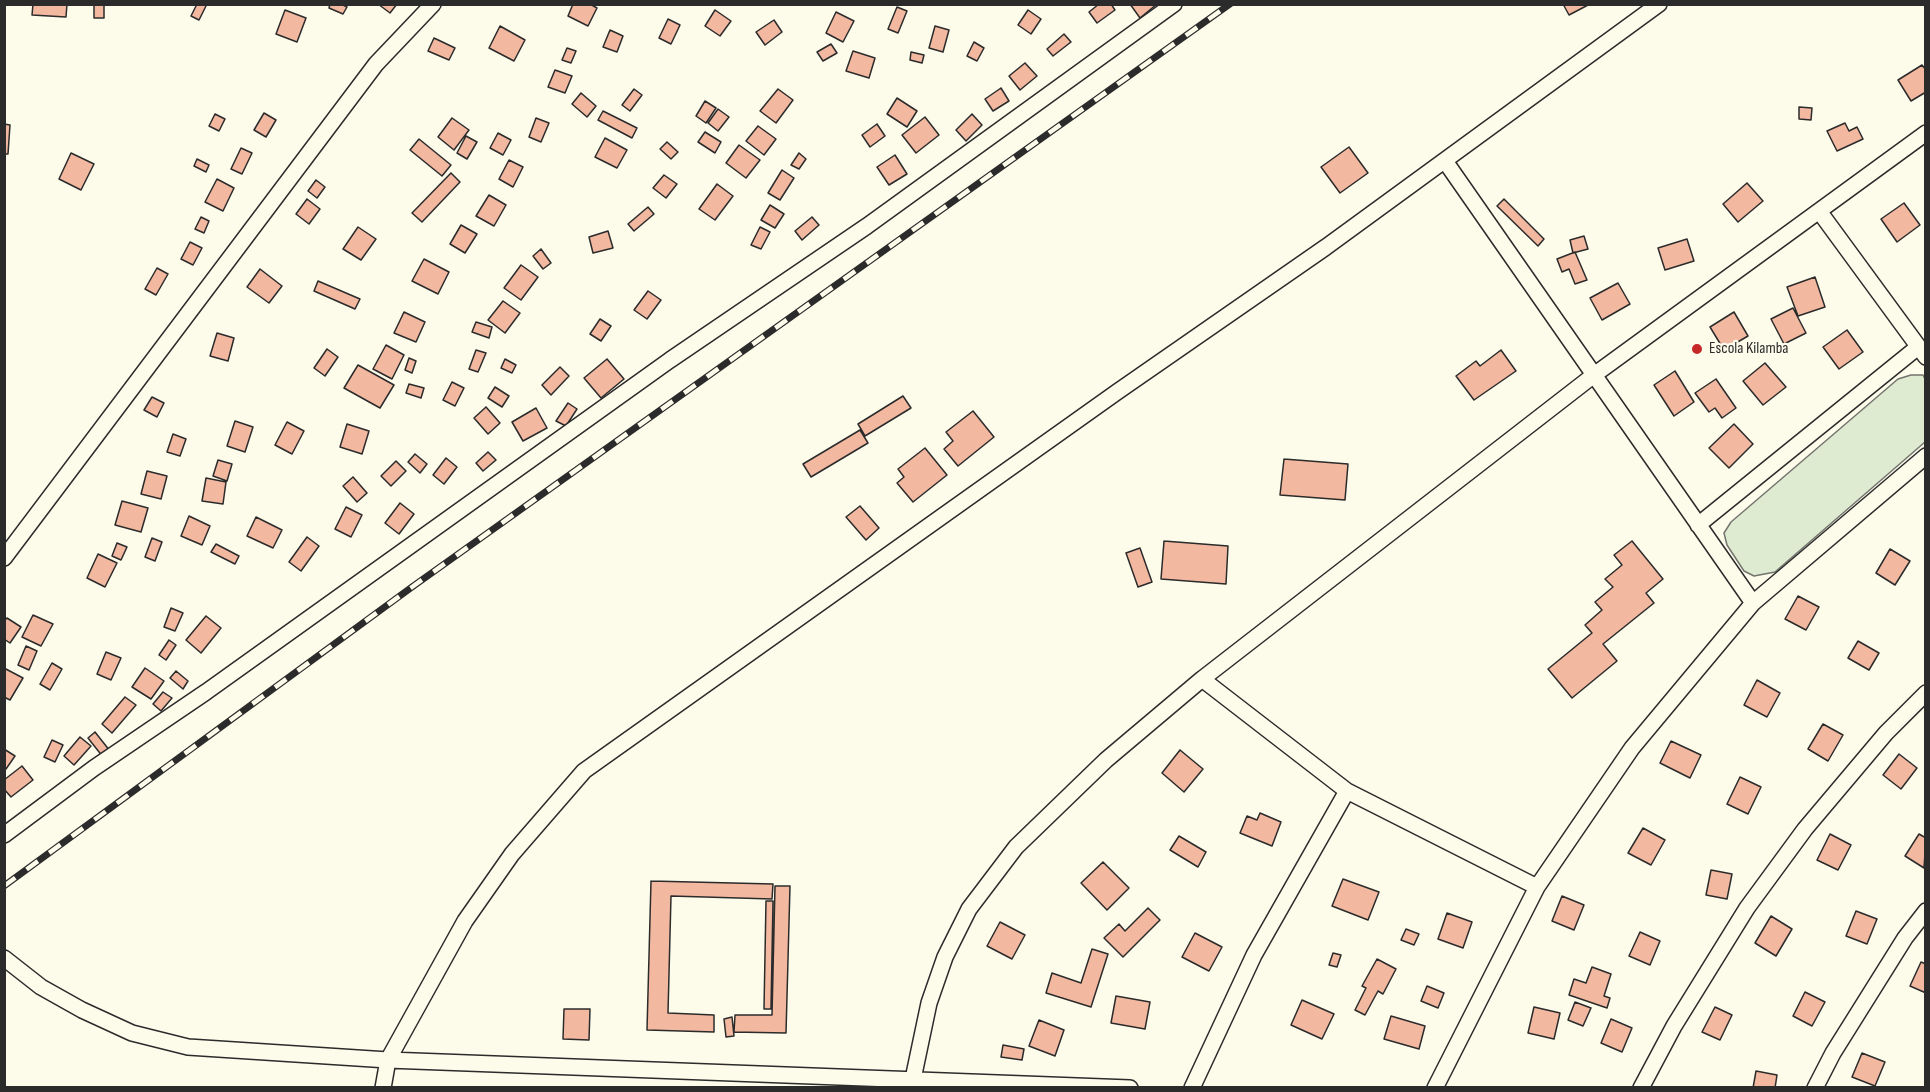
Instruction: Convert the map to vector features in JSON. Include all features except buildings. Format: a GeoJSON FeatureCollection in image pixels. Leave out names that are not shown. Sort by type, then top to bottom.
{"type":"FeatureCollection","features":[{"type":"Feature","properties":{"kind":"street"},"geometry":{"type":"LineString","coordinates":[[4,558],[376,64],[433,4]]}},
{"type":"Feature","properties":{"kind":"street"},"geometry":{"type":"LineString","coordinates":[[4,835],[94,768],[206,692],[670,360],[867,226],[1174,4]]}},
{"type":"Feature","properties":{"kind":"street"},"geometry":{"type":"LineString","coordinates":[[383,1088],[388,1060],[465,921],[512,854],[584,771],[864,570],[1326,247],[1659,4]]}},
{"type":"Feature","properties":{"kind":"street"},"geometry":{"type":"LineString","coordinates":[[913,1079],[929,1003],[945,957],[969,909],[1016,847],[1106,760],[1202,679],[1594,375],[1926,133]]}},
{"type":"Feature","properties":{"kind":"street"},"geometry":{"type":"LineString","coordinates":[[1445,161],[1753,603]]}},
{"type":"Feature","properties":{"kind":"street"},"geometry":{"type":"LineString","coordinates":[[1698,525],[1922,352],[1819,211]]}},
{"type":"Feature","properties":{"kind":"street"},"geometry":{"type":"LineString","coordinates":[[1435,1088],[1537,887],[1632,748],[1753,603],[1926,456]]}},
{"type":"Feature","properties":{"kind":"street"},"geometry":{"type":"LineString","coordinates":[[1202,679],[1347,791],[1537,887]]}},
{"type":"Feature","properties":{"kind":"street"},"geometry":{"type":"LineString","coordinates":[[1641,1088],[1680,1016],[1747,908],[1805,829],[1886,733],[1926,693]]}},
{"type":"Feature","properties":{"kind":"street"},"geometry":{"type":"LineString","coordinates":[[1192,1088],[1254,955],[1347,791]]}},
{"type":"Feature","properties":{"kind":"street"},"geometry":{"type":"LineString","coordinates":[[1815,1088],[1833,1053],[1905,938],[1926,910]]}},
{"type":"Feature","properties":{"kind":"street"},"geometry":{"type":"LineString","coordinates":[[4,958],[41,987],[82,1011],[132,1033],[188,1047],[772,1081],[913,1079],[1130,1088]]}},
{"type":"Feature","properties":{"kind":"green space"},"geometry":{"type":"Polygon","coordinates":[[[1911,375],[1923,375],[1925,379],[1925,442],[1775,572],[1754,576],[1744,571],[1727,545],[1724,533],[1731,522],[1898,379],[1911,375]]]}},
{"type":"Feature","properties":{"kind":"railway"},"geometry":{"type":"LineString","coordinates":[[4,886],[412,587],[1230,4]]}},
{"type":"Feature","properties":{"kind":"place","name":"Escola Kilamba"},"geometry":{"type":"Point","coordinates":[1697,349]}}]}
